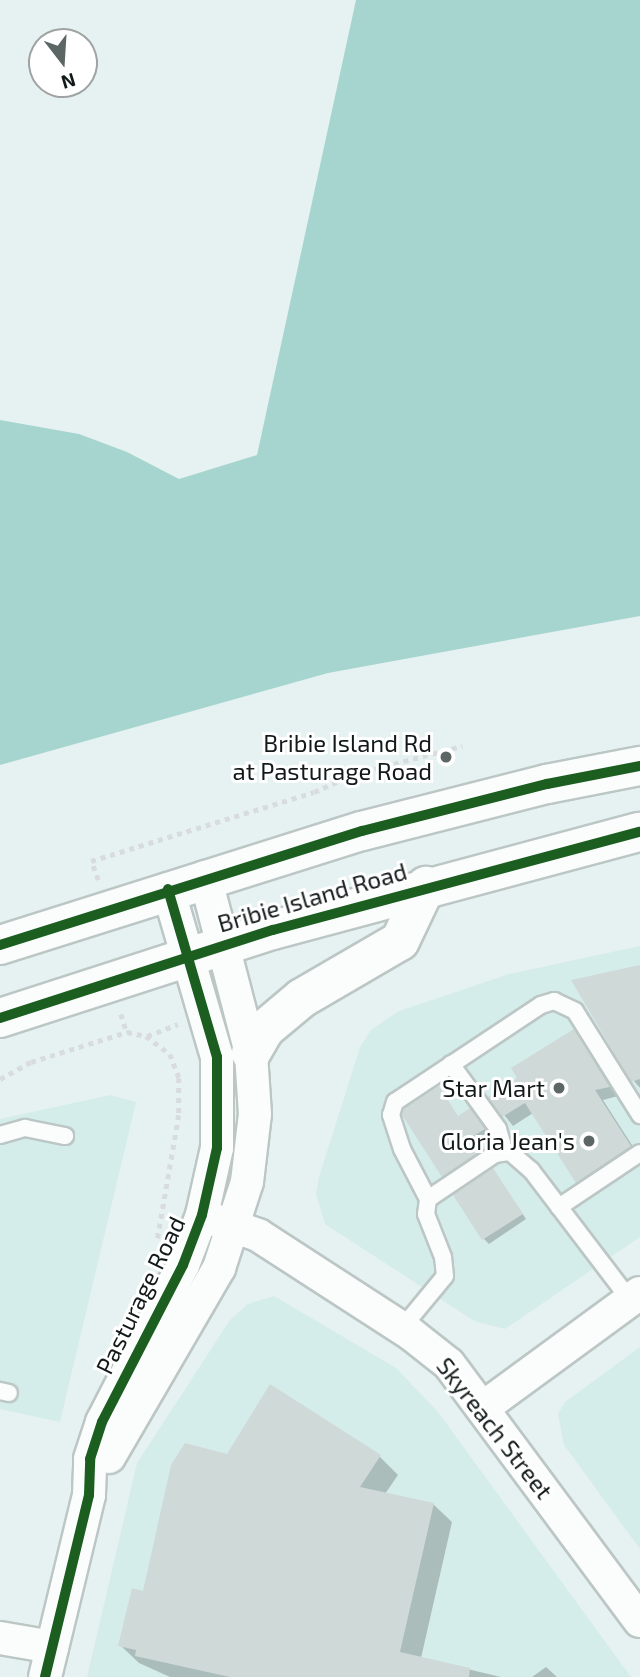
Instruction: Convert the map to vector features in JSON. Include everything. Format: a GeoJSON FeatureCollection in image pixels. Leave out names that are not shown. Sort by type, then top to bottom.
{"type":"FeatureCollection","features":[{"type":"Feature","properties":{"kind":"main road","name":"Bribie Island Road"},"geometry":{"type":"LineString","coordinates":[[0,945],[205,877],[471,803],[640,766]]}},
{"type":"Feature","properties":{"kind":"main road","name":"Bribie Island Road"},"geometry":{"type":"LineString","coordinates":[[0,1018],[206,950],[426,886],[640,832]]}},
{"type":"Feature","properties":{"kind":"main road"},"geometry":{"type":"LineString","coordinates":[[251,1053],[265,1029],[286,1010],[335,975],[400,941],[426,886]]}},
{"type":"Feature","properties":{"kind":"street","name":"Pasturage Road"},"geometry":{"type":"LineString","coordinates":[[48,1662],[89,1495],[90,1459],[102,1422],[183,1265],[202,1216],[217,1147],[219,1085],[211,1030],[205,877]]}},
{"type":"Feature","properties":{"kind":"street","name":"Pasturage Road"},"geometry":{"type":"LineString","coordinates":[[89,1495],[125,1424],[219,1268],[236,1227],[255,1114],[251,1053],[206,950],[168,888]]}},
{"type":"Feature","properties":{"kind":"street","name":"Skyreach Street"},"geometry":{"type":"LineString","coordinates":[[202,1216],[258,1235],[402,1328],[449,1364],[484,1407],[640,1621]]}},
{"type":"Feature","properties":{"kind":"street"},"geometry":{"type":"LineString","coordinates":[[484,1407],[635,1297]]}},
{"type":"Feature","properties":{"kind":"street"},"geometry":{"type":"LineString","coordinates":[[0,1638],[48,1662]]}},
{"type":"Feature","properties":{"kind":"lane"},"geometry":{"type":"LineString","coordinates":[[402,1328],[445,1276],[443,1257],[426,1214],[428,1199],[402,1149],[391,1115],[395,1101],[541,1005],[554,1001],[575,1011],[640,1115]]}},
{"type":"Feature","properties":{"kind":"lane"},"geometry":{"type":"LineString","coordinates":[[428,1199],[495,1154],[502,1143],[498,1129],[451,1064]]}},
{"type":"Feature","properties":{"kind":"lane"},"geometry":{"type":"LineString","coordinates":[[0,1135],[25,1128],[65,1136]]}},
{"type":"Feature","properties":{"kind":"lane"},"geometry":{"type":"LineString","coordinates":[[495,1154],[510,1152],[531,1170],[635,1297]]}},
{"type":"Feature","properties":{"kind":"lane"},"geometry":{"type":"LineString","coordinates":[[559,1207],[640,1153]]}},
{"type":"Feature","properties":{"kind":"path"},"geometry":{"type":"LineString","coordinates":[[0,1079],[31,1062],[127,1032]]}},
{"type":"Feature","properties":{"kind":"shaded area"},"geometry":{"type":"Polygon","coordinates":[[[356,0],[640,0],[640,616],[328,673],[0,765],[0,420],[79,434],[127,452],[179,479],[257,455],[356,0]]]}},
{"type":"Feature","properties":{"kind":"shaded area"},"geometry":{"type":"Polygon","coordinates":[[[640,946],[640,1237],[505,1329],[474,1321],[325,1224],[316,1194],[319,1177],[360,1047],[371,1030],[399,1011],[509,974],[640,946]]]}},
{"type":"Feature","properties":{"kind":"shaded area"},"geometry":{"type":"Polygon","coordinates":[[[110,1095],[136,1102],[60,1422],[0,1409],[0,1119],[110,1095]]]}},
{"type":"Feature","properties":{"kind":"shaded area"},"geometry":{"type":"Polygon","coordinates":[[[274,1296],[396,1368],[438,1412],[631,1677],[87,1677],[137,1463],[230,1320],[248,1304],[274,1296]]]}},
{"type":"Feature","properties":{"kind":"shaded area"},"geometry":{"type":"Polygon","coordinates":[[[640,1347],[640,1549],[564,1445],[558,1414],[565,1402],[640,1347]]]}},
{"type":"Feature","properties":{"kind":"building"},"geometry":{"type":"Polygon","coordinates":[[[640,965],[640,1079],[631,1082],[571,980],[640,965]]]}},
{"type":"Feature","properties":{"kind":"building"},"geometry":{"type":"Polygon","coordinates":[[[574,1029],[610,1087],[595,1090],[631,1146],[576,1183],[525,1103],[502,1117],[488,1097],[517,1078],[511,1068],[574,1029]]]}},
{"type":"Feature","properties":{"kind":"building"},"geometry":{"type":"Polygon","coordinates":[[[439,1086],[458,1116],[470,1108],[485,1129],[473,1136],[482,1150],[442,1177],[402,1115],[404,1109],[439,1086]]]}},
{"type":"Feature","properties":{"kind":"building"},"geometry":{"type":"Polygon","coordinates":[[[493,1168],[523,1214],[482,1240],[453,1195],[493,1168]]]}},
{"type":"Feature","properties":{"kind":"building"},"geometry":{"type":"Polygon","coordinates":[[[270,1384],[381,1455],[360,1487],[434,1503],[400,1652],[470,1668],[469,1677],[230,1677],[135,1656],[136,1650],[118,1646],[132,1588],[143,1591],[171,1465],[185,1443],[227,1454],[270,1384]]]}},
{"type":"Feature","properties":{"kind":"cycle path"},"geometry":{"type":"LineString","coordinates":[[0,945],[362,831],[547,784],[640,766]]}},
{"type":"Feature","properties":{"kind":"cycle path"},"geometry":{"type":"LineString","coordinates":[[0,1018],[273,930],[640,832]]}},
{"type":"Feature","properties":{"kind":"cycle path"},"geometry":{"type":"LineString","coordinates":[[45,1677],[89,1495],[90,1459],[102,1422],[183,1265],[202,1215],[217,1148],[217,1057],[168,889]]}},
{"type":"Feature","properties":{"kind":"place","name":"Bribie Island Rd at Pasturage Road"},"geometry":{"type":"Point","coordinates":[446,757]}},
{"type":"Feature","properties":{"kind":"place","name":"Star Mart"},"geometry":{"type":"Point","coordinates":[559,1088]}},
{"type":"Feature","properties":{"kind":"place","name":"Gloria Jean's"},"geometry":{"type":"Point","coordinates":[589,1141]}}]}
